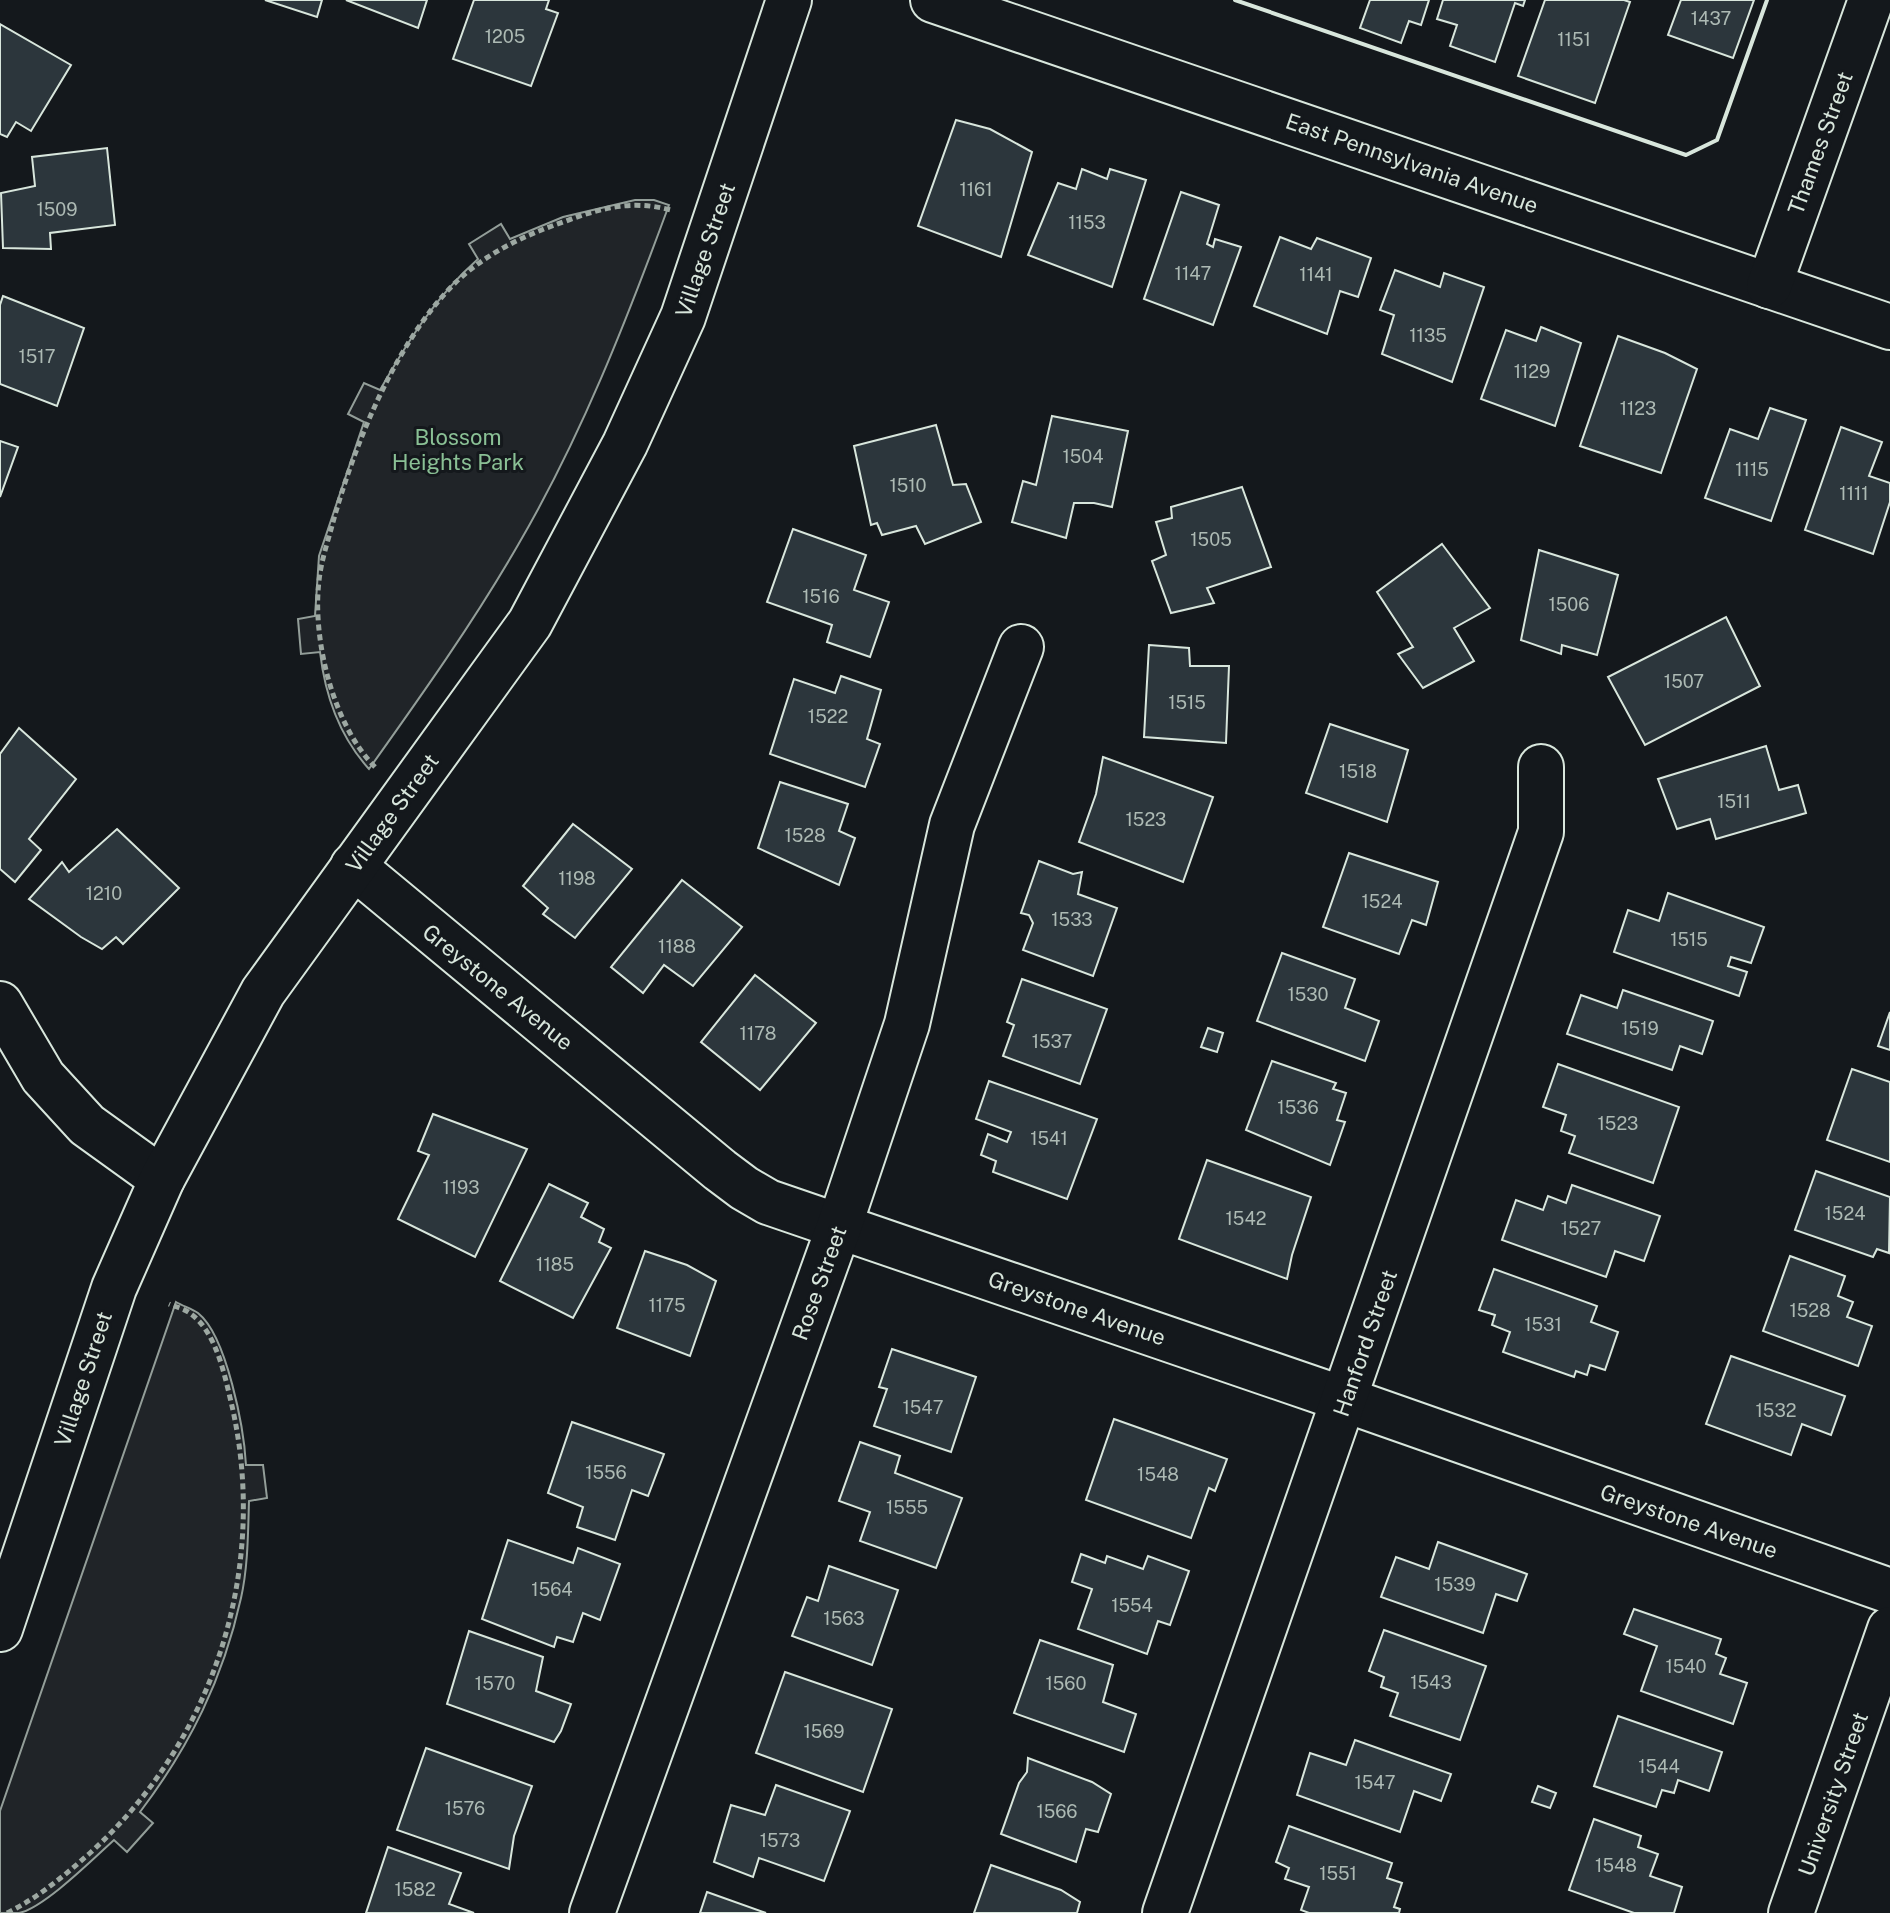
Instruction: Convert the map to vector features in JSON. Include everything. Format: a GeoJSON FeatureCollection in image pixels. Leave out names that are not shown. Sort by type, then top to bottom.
{"type":"FeatureCollection","features":[{"type":"Feature","properties":{"kind":"street","name":"Village Street"},"geometry":{"type":"LineString","coordinates":[[0,1629],[114,1288],[162,1179],[263,992],[530,623],[625,444],[683,317],[789,0]]}},
{"type":"Feature","properties":{"kind":"street","name":"East Pennsylvania Avenue"},"geometry":{"type":"LineString","coordinates":[[933,0],[1890,327]]}},
{"type":"Feature","properties":{"kind":"street","name":"Thames Street"},"geometry":{"type":"LineString","coordinates":[[1769,286],[1871,0]]}},
{"type":"Feature","properties":{"kind":"street","name":"Rose Street"},"geometry":{"type":"LineString","coordinates":[[592,1913],[839,1227],[907,1024],[952,825],[1021,647]]}},
{"type":"Feature","properties":{"kind":"street","name":"Hanford Street"},"geometry":{"type":"LineString","coordinates":[[1165,1913],[1346,1400],[1541,832],[1541,767]]}},
{"type":"Feature","properties":{"kind":"street","name":"Greystone Avenue"},"geometry":{"type":"LineString","coordinates":[[353,866],[744,1188],[768,1202],[1890,1591]]}},
{"type":"Feature","properties":{"kind":"street"},"geometry":{"type":"LineString","coordinates":[[0,1004],[43,1077],[69,1106],[87,1125],[162,1179]]}},
{"type":"Feature","properties":{"kind":"street","name":"University Street"},"geometry":{"type":"LineString","coordinates":[[1791,1913],[1890,1629]]}},
{"type":"Feature","properties":{"kind":"path"},"geometry":{"type":"LineString","coordinates":[[375,767],[361,753],[336,706],[321,635],[318,592],[326,547],[350,467],[374,407],[416,333],[455,284],[481,261],[510,243],[574,218],[626,204],[646,203],[671,210]]}},
{"type":"Feature","properties":{"kind":"path"},"geometry":{"type":"LineString","coordinates":[[7,1913],[61,1879],[134,1809],[167,1763],[201,1706],[228,1631],[236,1597],[244,1500],[237,1429],[210,1336],[190,1313],[169,1304]]}},
{"type":"Feature","properties":{"kind":"green space","name":"Blossom Heights Park"},"geometry":{"type":"Polygon","coordinates":[[[635,200],[654,200],[669,205],[619,336],[582,421],[541,504],[501,574],[369,769],[349,743],[335,714],[320,652],[301,654],[298,619],[315,616],[319,556],[364,422],[348,414],[364,383],[380,390],[424,320],[449,288],[478,259],[469,244],[501,224],[510,239],[563,217],[635,200]]]}},
{"type":"Feature","properties":{"kind":"green space"},"geometry":{"type":"Polygon","coordinates":[[[176,1302],[198,1313],[217,1341],[238,1407],[246,1465],[263,1465],[267,1498],[249,1501],[245,1574],[234,1628],[214,1684],[189,1737],[140,1812],[153,1823],[127,1852],[114,1840],[42,1902],[19,1913],[0,1913],[0,1811],[176,1302]]]}},
{"type":"Feature","properties":{"kind":"building"},"geometry":{"type":"Polygon","coordinates":[[[265,0],[322,0],[317,17],[265,0]]]}},
{"type":"Feature","properties":{"kind":"building"},"geometry":{"type":"Polygon","coordinates":[[[346,0],[427,0],[418,28],[346,0]]]}},
{"type":"Feature","properties":{"kind":"building"},"geometry":{"type":"Polygon","coordinates":[[[474,0],[549,0],[546,9],[558,13],[531,86],[453,59],[474,0]]]}},
{"type":"Feature","properties":{"kind":"building"},"geometry":{"type":"Polygon","coordinates":[[[1370,0],[1429,0],[1421,25],[1409,21],[1401,43],[1360,28],[1370,0]]]}},
{"type":"Feature","properties":{"kind":"building"},"geometry":{"type":"Polygon","coordinates":[[[1443,0],[1525,0],[1523,6],[1515,3],[1495,62],[1450,46],[1457,25],[1437,19],[1443,0]]]}},
{"type":"Feature","properties":{"kind":"building"},"geometry":{"type":"Polygon","coordinates":[[[1545,0],[1630,2],[1595,103],[1518,76],[1545,0]]]}},
{"type":"Feature","properties":{"kind":"building"},"geometry":{"type":"Polygon","coordinates":[[[1681,0],[1754,0],[1733,58],[1668,35],[1681,0]]]}},
{"type":"Feature","properties":{"kind":"building"},"geometry":{"type":"Polygon","coordinates":[[[0,24],[71,65],[31,131],[16,122],[7,137],[0,134],[0,24]]]}},
{"type":"Feature","properties":{"kind":"building"},"geometry":{"type":"Polygon","coordinates":[[[956,120],[990,129],[1032,152],[1001,257],[918,226],[956,120]]]}},
{"type":"Feature","properties":{"kind":"building"},"geometry":{"type":"Polygon","coordinates":[[[107,148],[115,225],[50,233],[51,249],[3,248],[1,193],[35,186],[32,157],[107,148]]]}},
{"type":"Feature","properties":{"kind":"building"},"geometry":{"type":"Polygon","coordinates":[[[1082,169],[1107,179],[1110,169],[1146,180],[1112,287],[1028,255],[1058,183],[1076,189],[1082,169]]]}},
{"type":"Feature","properties":{"kind":"building"},"geometry":{"type":"Polygon","coordinates":[[[1181,192],[1219,205],[1207,244],[1213,247],[1215,239],[1241,247],[1213,325],[1144,299],[1181,192]]]}},
{"type":"Feature","properties":{"kind":"building"},"geometry":{"type":"Polygon","coordinates":[[[1280,237],[1311,249],[1317,238],[1371,258],[1358,297],[1340,291],[1327,334],[1254,306],[1280,237]]]}},
{"type":"Feature","properties":{"kind":"building"},"geometry":{"type":"Polygon","coordinates":[[[1395,270],[1440,287],[1444,273],[1484,287],[1452,382],[1382,354],[1394,315],[1380,310],[1395,270]]]}},
{"type":"Feature","properties":{"kind":"building"},"geometry":{"type":"Polygon","coordinates":[[[3,296],[84,328],[57,406],[0,384],[0,305],[3,296]]]}},
{"type":"Feature","properties":{"kind":"building"},"geometry":{"type":"Polygon","coordinates":[[[1541,327],[1581,343],[1555,426],[1481,399],[1506,330],[1536,341],[1541,327]]]}},
{"type":"Feature","properties":{"kind":"building"},"geometry":{"type":"Polygon","coordinates":[[[1618,336],[1665,353],[1697,369],[1661,473],[1580,446],[1618,336]]]}},
{"type":"Feature","properties":{"kind":"building"},"geometry":{"type":"Polygon","coordinates":[[[1770,408],[1806,420],[1771,521],[1705,498],[1730,429],[1758,439],[1770,408]]]}},
{"type":"Feature","properties":{"kind":"building"},"geometry":{"type":"Polygon","coordinates":[[[1052,416],[1128,431],[1112,507],[1074,503],[1066,538],[1012,522],[1023,481],[1036,485],[1052,416]]]}},
{"type":"Feature","properties":{"kind":"building"},"geometry":{"type":"Polygon","coordinates":[[[936,425],[953,485],[966,484],[981,522],[925,544],[916,526],[882,535],[877,523],[871,525],[854,446],[936,425]]]}},
{"type":"Feature","properties":{"kind":"building"},"geometry":{"type":"Polygon","coordinates":[[[1841,427],[1882,442],[1869,476],[1890,483],[1890,502],[1873,554],[1805,530],[1841,427]]]}},
{"type":"Feature","properties":{"kind":"building"},"geometry":{"type":"Polygon","coordinates":[[[0,441],[18,447],[0,497],[0,441]]]}},
{"type":"Feature","properties":{"kind":"building"},"geometry":{"type":"Polygon","coordinates":[[[1242,487],[1271,567],[1207,588],[1214,603],[1171,613],[1152,561],[1166,555],[1156,522],[1172,518],[1171,507],[1242,487]]]}},
{"type":"Feature","properties":{"kind":"building"},"geometry":{"type":"Polygon","coordinates":[[[793,529],[866,555],[854,590],[889,602],[870,657],[827,642],[832,625],[767,602],[793,529]]]}},
{"type":"Feature","properties":{"kind":"building"},"geometry":{"type":"Polygon","coordinates":[[[1442,544],[1490,608],[1454,628],[1474,661],[1423,688],[1398,654],[1413,647],[1377,592],[1442,544]]]}},
{"type":"Feature","properties":{"kind":"building"},"geometry":{"type":"Polygon","coordinates":[[[1539,550],[1618,575],[1597,655],[1562,645],[1561,654],[1521,640],[1539,550]]]}},
{"type":"Feature","properties":{"kind":"building"},"geometry":{"type":"Polygon","coordinates":[[[1726,617],[1760,686],[1645,745],[1608,677],[1726,617]]]}},
{"type":"Feature","properties":{"kind":"building"},"geometry":{"type":"Polygon","coordinates":[[[1149,645],[1189,648],[1190,666],[1229,666],[1226,743],[1144,737],[1149,645]]]}},
{"type":"Feature","properties":{"kind":"building"},"geometry":{"type":"Polygon","coordinates":[[[841,676],[881,690],[867,739],[880,744],[865,787],[770,754],[794,679],[835,693],[841,676]]]}},
{"type":"Feature","properties":{"kind":"building"},"geometry":{"type":"Polygon","coordinates":[[[1330,724],[1408,750],[1387,822],[1306,793],[1330,724]]]}},
{"type":"Feature","properties":{"kind":"building"},"geometry":{"type":"Polygon","coordinates":[[[19,728],[76,779],[29,839],[41,850],[15,882],[0,869],[0,754],[19,728]]]}},
{"type":"Feature","properties":{"kind":"building"},"geometry":{"type":"Polygon","coordinates":[[[1766,746],[1779,790],[1798,785],[1806,813],[1716,839],[1710,819],[1677,829],[1658,779],[1766,746]]]}},
{"type":"Feature","properties":{"kind":"building"},"geometry":{"type":"Polygon","coordinates":[[[1103,757],[1213,797],[1183,882],[1079,842],[1096,794],[1103,757]]]}},
{"type":"Feature","properties":{"kind":"building"},"geometry":{"type":"Polygon","coordinates":[[[780,782],[848,804],[839,831],[855,838],[839,885],[758,848],[780,782]]]}},
{"type":"Feature","properties":{"kind":"building"},"geometry":{"type":"Polygon","coordinates":[[[573,824],[632,869],[575,938],[543,914],[548,908],[523,886],[573,824]]]}},
{"type":"Feature","properties":{"kind":"building"},"geometry":{"type":"Polygon","coordinates":[[[117,829],[179,888],[123,944],[116,937],[102,949],[29,899],[62,862],[69,872],[117,829]]]}},
{"type":"Feature","properties":{"kind":"building"},"geometry":{"type":"Polygon","coordinates":[[[1349,853],[1438,882],[1426,925],[1412,920],[1399,954],[1323,927],[1349,853]]]}},
{"type":"Feature","properties":{"kind":"building"},"geometry":{"type":"Polygon","coordinates":[[[1039,861],[1073,874],[1082,872],[1078,894],[1117,908],[1093,976],[1023,950],[1033,923],[1029,915],[1021,913],[1039,861]]]}},
{"type":"Feature","properties":{"kind":"building"},"geometry":{"type":"Polygon","coordinates":[[[682,880],[742,927],[693,986],[664,965],[643,993],[611,967],[682,880]]]}},
{"type":"Feature","properties":{"kind":"building"},"geometry":{"type":"Polygon","coordinates":[[[1668,893],[1764,927],[1751,963],[1731,957],[1728,966],[1747,972],[1739,996],[1614,952],[1628,910],[1659,921],[1668,893]]]}},
{"type":"Feature","properties":{"kind":"building"},"geometry":{"type":"Polygon","coordinates":[[[1282,953],[1355,979],[1345,1008],[1379,1021],[1365,1061],[1257,1021],[1282,953]]]}},
{"type":"Feature","properties":{"kind":"building"},"geometry":{"type":"Polygon","coordinates":[[[755,975],[816,1023],[760,1090],[701,1042],[755,975]]]}},
{"type":"Feature","properties":{"kind":"building"},"geometry":{"type":"Polygon","coordinates":[[[1022,979],[1107,1009],[1080,1084],[1003,1056],[1014,1025],[1007,1022],[1022,979]]]}},
{"type":"Feature","properties":{"kind":"building"},"geometry":{"type":"Polygon","coordinates":[[[1623,990],[1713,1021],[1702,1054],[1680,1046],[1672,1070],[1567,1034],[1581,995],[1617,1008],[1623,990]]]}},
{"type":"Feature","properties":{"kind":"building"},"geometry":{"type":"Polygon","coordinates":[[[1890,1012],[1890,1050],[1878,1046],[1890,1012]]]}},
{"type":"Feature","properties":{"kind":"building"},"geometry":{"type":"Polygon","coordinates":[[[1208,1028],[1223,1033],[1217,1052],[1201,1047],[1208,1028]]]}},
{"type":"Feature","properties":{"kind":"building"},"geometry":{"type":"Polygon","coordinates":[[[1272,1061],[1336,1083],[1333,1089],[1346,1093],[1337,1120],[1345,1122],[1330,1165],[1246,1130],[1272,1061]]]}},
{"type":"Feature","properties":{"kind":"building"},"geometry":{"type":"Polygon","coordinates":[[[1558,1064],[1679,1107],[1653,1183],[1569,1153],[1575,1136],[1561,1131],[1566,1115],[1543,1107],[1558,1064]]]}},
{"type":"Feature","properties":{"kind":"building"},"geometry":{"type":"Polygon","coordinates":[[[1852,1069],[1890,1082],[1890,1162],[1827,1140],[1852,1069]]]}},
{"type":"Feature","properties":{"kind":"building"},"geometry":{"type":"Polygon","coordinates":[[[989,1081],[1097,1119],[1067,1199],[993,1172],[996,1161],[981,1155],[988,1134],[1007,1142],[1011,1132],[976,1119],[989,1081]]]}},
{"type":"Feature","properties":{"kind":"building"},"geometry":{"type":"Polygon","coordinates":[[[433,1114],[527,1149],[475,1257],[398,1219],[429,1155],[418,1151],[433,1114]]]}},
{"type":"Feature","properties":{"kind":"building"},"geometry":{"type":"Polygon","coordinates":[[[1207,1160],[1311,1197],[1287,1279],[1179,1239],[1207,1160]]]}},
{"type":"Feature","properties":{"kind":"building"},"geometry":{"type":"Polygon","coordinates":[[[1816,1171],[1890,1197],[1889,1253],[1877,1249],[1873,1257],[1795,1230],[1816,1171]]]}},
{"type":"Feature","properties":{"kind":"building"},"geometry":{"type":"Polygon","coordinates":[[[549,1184],[588,1203],[581,1217],[604,1229],[599,1242],[611,1248],[573,1318],[500,1281],[549,1184]]]}},
{"type":"Feature","properties":{"kind":"building"},"geometry":{"type":"Polygon","coordinates":[[[1572,1185],[1660,1216],[1644,1261],[1615,1251],[1606,1277],[1502,1240],[1516,1200],[1543,1210],[1548,1196],[1566,1203],[1572,1185]]]}},
{"type":"Feature","properties":{"kind":"building"},"geometry":{"type":"Polygon","coordinates":[[[645,1251],[687,1265],[716,1281],[690,1356],[617,1328],[645,1251]]]}},
{"type":"Feature","properties":{"kind":"building"},"geometry":{"type":"Polygon","coordinates":[[[1790,1256],[1845,1276],[1838,1296],[1853,1302],[1847,1317],[1872,1326],[1858,1366],[1763,1331],[1790,1256]]]}},
{"type":"Feature","properties":{"kind":"building"},"geometry":{"type":"Polygon","coordinates":[[[1494,1269],[1597,1306],[1591,1322],[1618,1332],[1605,1370],[1590,1365],[1587,1375],[1576,1371],[1574,1377],[1503,1352],[1510,1332],[1492,1325],[1495,1315],[1479,1310],[1494,1269]]]}},
{"type":"Feature","properties":{"kind":"building"},"geometry":{"type":"Polygon","coordinates":[[[892,1349],[976,1377],[951,1452],[874,1426],[887,1389],[879,1387],[892,1349]]]}},
{"type":"Feature","properties":{"kind":"building"},"geometry":{"type":"Polygon","coordinates":[[[1731,1356],[1845,1396],[1831,1435],[1802,1424],[1791,1455],[1706,1424],[1731,1356]]]}},
{"type":"Feature","properties":{"kind":"building"},"geometry":{"type":"Polygon","coordinates":[[[1114,1419],[1227,1459],[1215,1491],[1209,1488],[1191,1538],[1086,1500],[1114,1419]]]}},
{"type":"Feature","properties":{"kind":"building"},"geometry":{"type":"Polygon","coordinates":[[[572,1422],[664,1454],[648,1496],[632,1490],[615,1540],[577,1527],[583,1507],[548,1493],[572,1422]]]}},
{"type":"Feature","properties":{"kind":"building"},"geometry":{"type":"Polygon","coordinates":[[[860,1442],[900,1456],[895,1473],[962,1498],[936,1568],[860,1541],[870,1512],[839,1501],[860,1442]]]}},
{"type":"Feature","properties":{"kind":"building"},"geometry":{"type":"Polygon","coordinates":[[[508,1540],[573,1563],[578,1548],[620,1564],[600,1620],[583,1613],[573,1642],[557,1637],[554,1647],[482,1619],[508,1540]]]}},
{"type":"Feature","properties":{"kind":"building"},"geometry":{"type":"Polygon","coordinates":[[[1438,1542],[1527,1574],[1517,1601],[1496,1594],[1483,1633],[1381,1597],[1396,1557],[1429,1569],[1438,1542]]]}},
{"type":"Feature","properties":{"kind":"building"},"geometry":{"type":"Polygon","coordinates":[[[1081,1554],[1105,1563],[1107,1556],[1143,1569],[1148,1556],[1189,1571],[1170,1625],[1158,1621],[1147,1654],[1078,1629],[1092,1589],[1072,1582],[1081,1554]]]}},
{"type":"Feature","properties":{"kind":"building"},"geometry":{"type":"Polygon","coordinates":[[[829,1566],[898,1590],[872,1665],[792,1636],[807,1597],[818,1601],[829,1566]]]}},
{"type":"Feature","properties":{"kind":"building"},"geometry":{"type":"Polygon","coordinates":[[[1634,1609],[1721,1639],[1716,1654],[1726,1658],[1720,1674],[1747,1683],[1733,1724],[1641,1691],[1657,1646],[1624,1634],[1634,1609]]]}},
{"type":"Feature","properties":{"kind":"building"},"geometry":{"type":"Polygon","coordinates":[[[1384,1630],[1486,1666],[1460,1740],[1390,1716],[1398,1693],[1381,1687],[1384,1677],[1369,1671],[1384,1630]]]}},
{"type":"Feature","properties":{"kind":"building"},"geometry":{"type":"Polygon","coordinates":[[[469,1631],[543,1657],[536,1691],[571,1704],[554,1742],[447,1704],[469,1631]]]}},
{"type":"Feature","properties":{"kind":"building"},"geometry":{"type":"Polygon","coordinates":[[[1040,1640],[1113,1665],[1103,1702],[1136,1714],[1124,1752],[1014,1713],[1040,1640]]]}},
{"type":"Feature","properties":{"kind":"building"},"geometry":{"type":"Polygon","coordinates":[[[785,1672],[892,1709],[863,1792],[756,1753],[785,1672]]]}},
{"type":"Feature","properties":{"kind":"building"},"geometry":{"type":"Polygon","coordinates":[[[1618,1716],[1722,1752],[1709,1791],[1678,1780],[1674,1793],[1662,1790],[1656,1807],[1594,1786],[1618,1716]]]}},
{"type":"Feature","properties":{"kind":"building"},"geometry":{"type":"Polygon","coordinates":[[[1355,1740],[1451,1774],[1441,1801],[1414,1791],[1400,1832],[1297,1795],[1310,1753],[1346,1765],[1355,1740]]]}},
{"type":"Feature","properties":{"kind":"building"},"geometry":{"type":"Polygon","coordinates":[[[426,1748],[532,1786],[514,1836],[509,1869],[397,1830],[426,1748]]]}},
{"type":"Feature","properties":{"kind":"building"},"geometry":{"type":"Polygon","coordinates":[[[1028,1758],[1092,1782],[1111,1794],[1098,1832],[1086,1829],[1076,1862],[1001,1834],[1019,1783],[1027,1772],[1028,1758]]]}},
{"type":"Feature","properties":{"kind":"building"},"geometry":{"type":"Polygon","coordinates":[[[776,1785],[850,1811],[824,1881],[759,1858],[753,1877],[714,1862],[731,1805],[765,1815],[776,1785]]]}},
{"type":"Feature","properties":{"kind":"building"},"geometry":{"type":"Polygon","coordinates":[[[1538,1786],[1556,1793],[1550,1808],[1532,1802],[1538,1786]]]}},
{"type":"Feature","properties":{"kind":"building"},"geometry":{"type":"Polygon","coordinates":[[[1594,1819],[1641,1836],[1638,1847],[1658,1854],[1650,1876],[1682,1887],[1674,1913],[1634,1913],[1569,1890],[1594,1819]]]}},
{"type":"Feature","properties":{"kind":"building"},"geometry":{"type":"Polygon","coordinates":[[[1289,1826],[1392,1863],[1387,1878],[1402,1883],[1394,1907],[1400,1909],[1399,1913],[1309,1913],[1301,1910],[1309,1887],[1285,1879],[1289,1868],[1276,1862],[1289,1826]]]}},
{"type":"Feature","properties":{"kind":"building"},"geometry":{"type":"Polygon","coordinates":[[[388,1847],[461,1873],[449,1904],[474,1913],[366,1913],[388,1847]]]}},
{"type":"Feature","properties":{"kind":"building"},"geometry":{"type":"Polygon","coordinates":[[[991,1865],[1061,1890],[1080,1902],[1077,1913],[974,1913],[991,1865]]]}},
{"type":"Feature","properties":{"kind":"building"},"geometry":{"type":"Polygon","coordinates":[[[707,1892],[766,1913],[700,1913],[707,1892]]]}},
{"type":"Feature","properties":{"kind":"wall"},"geometry":{"type":"LineString","coordinates":[[1235,0],[1686,155],[1717,140],[1767,0]]}}]}
